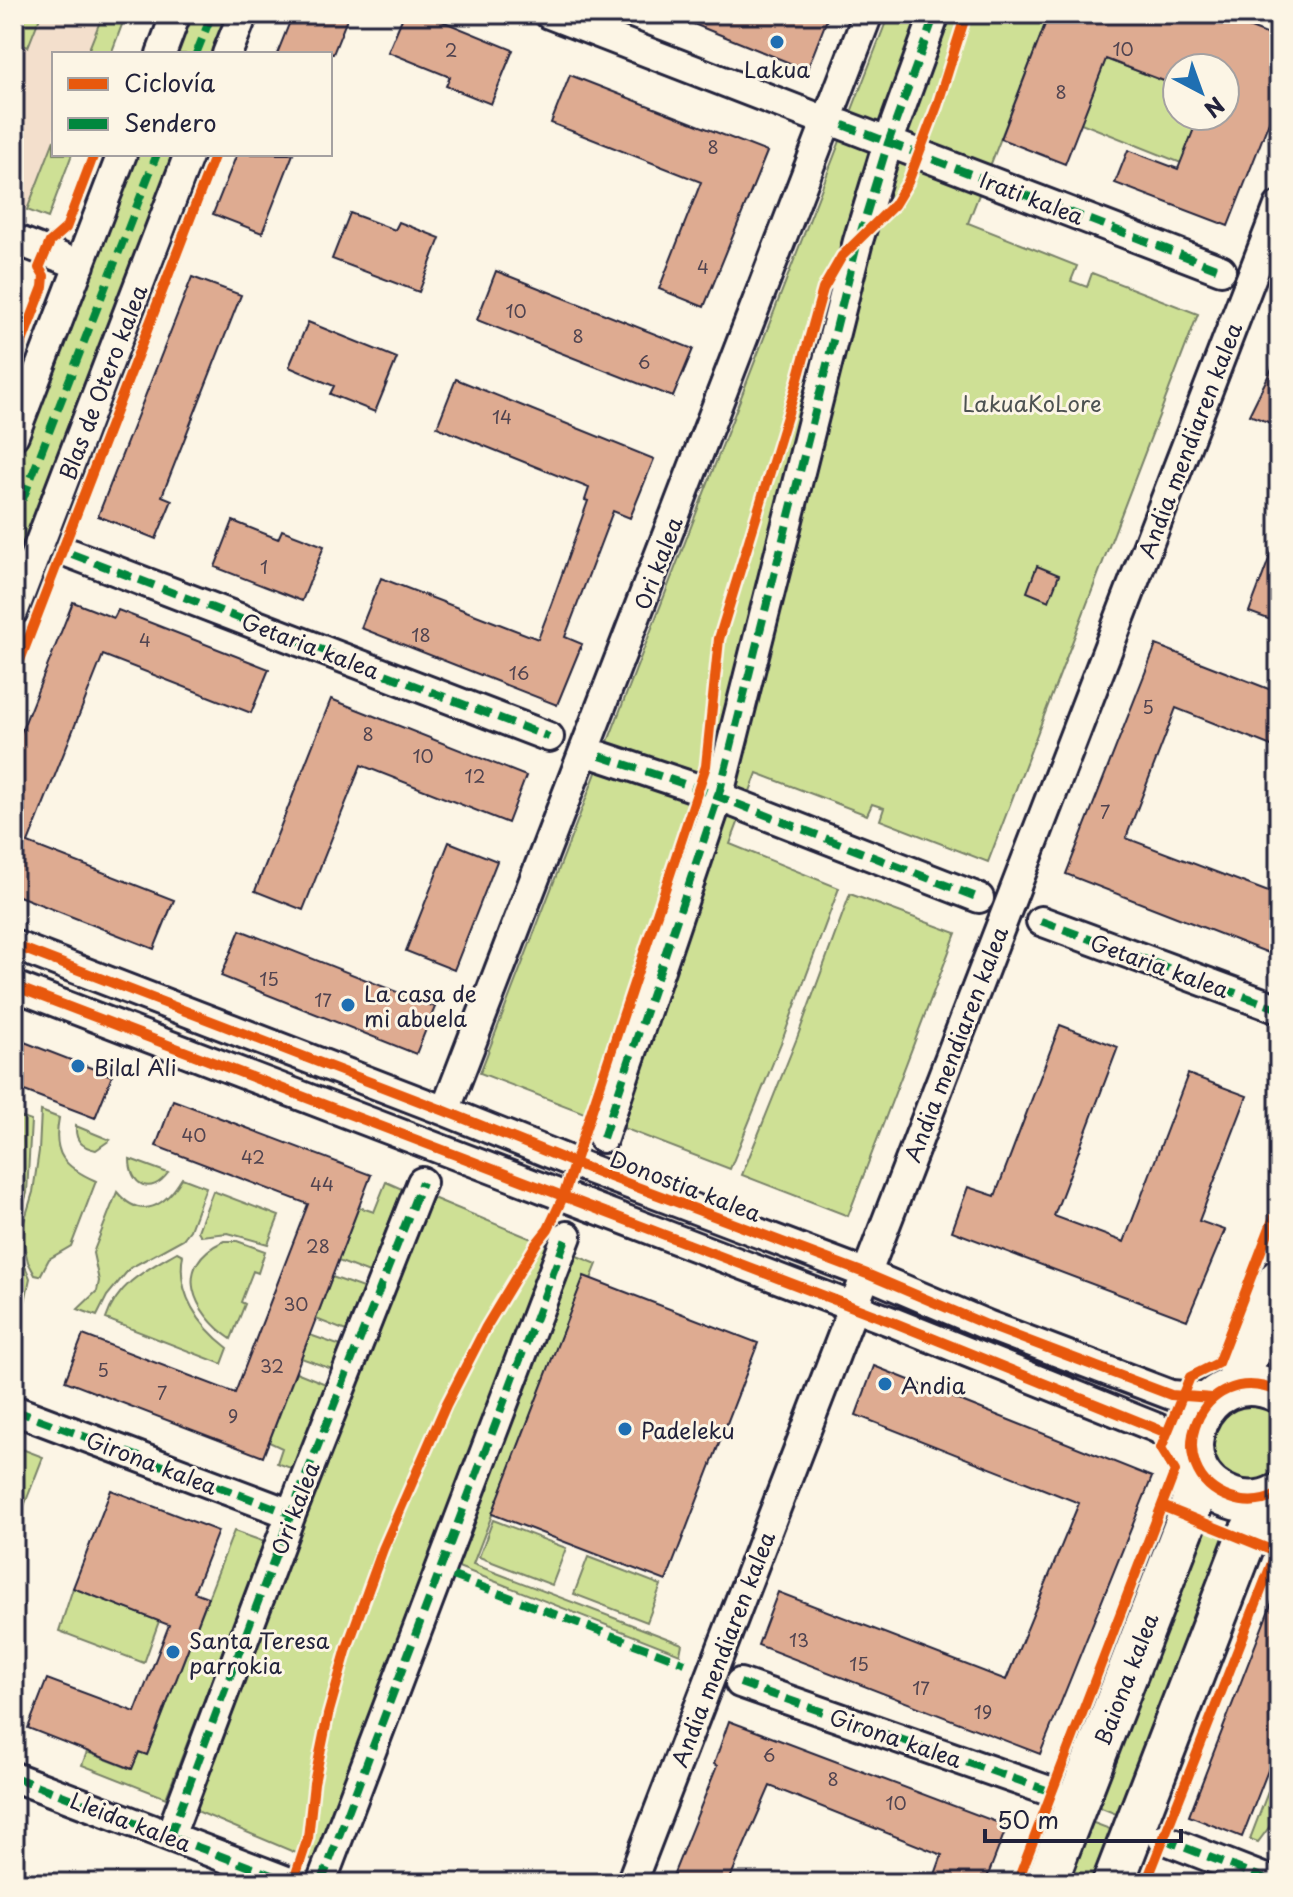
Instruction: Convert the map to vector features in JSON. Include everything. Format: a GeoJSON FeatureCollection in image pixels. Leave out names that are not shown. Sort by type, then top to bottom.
{"type":"FeatureCollection","features":[{"type":"Feature","properties":{"kind":"street"},"geometry":{"type":"LineString","coordinates":[[162,52],[176,14]]}},
{"type":"Feature","properties":{"kind":"street"},"geometry":{"type":"LineString","coordinates":[[228,52],[243,14]]}},
{"type":"Feature","properties":{"kind":"street","name":"Irati kalea"},"geometry":{"type":"LineString","coordinates":[[549,14],[1221,270]]}},
{"type":"Feature","properties":{"kind":"street","name":"Ori kalea"},"geometry":{"type":"LineString","coordinates":[[445,1111],[835,123],[868,14]]}},
{"type":"Feature","properties":{"kind":"street"},"geometry":{"type":"LineString","coordinates":[[603,1138],[718,798],[858,241],[888,143],[935,14]]}},
{"type":"Feature","properties":{"kind":"street"},"geometry":{"type":"LineString","coordinates":[[14,435],[121,156]]}},
{"type":"Feature","properties":{"kind":"street","name":"Blas de Otero kalea"},"geometry":{"type":"LineString","coordinates":[[14,610],[188,156]]}},
{"type":"Feature","properties":{"kind":"street","name":"Andia mendiaren kalea"},"geometry":{"type":"LineString","coordinates":[[631,1883],[1279,206]]}},
{"type":"Feature","properties":{"kind":"street"},"geometry":{"type":"LineString","coordinates":[[14,239],[80,265]]}},
{"type":"Feature","properties":{"kind":"street","name":"Getaria kalea"},"geometry":{"type":"LineString","coordinates":[[72,554],[549,737]]}},
{"type":"Feature","properties":{"kind":"street"},"geometry":{"type":"LineString","coordinates":[[600,756],[979,898]]}},
{"type":"Feature","properties":{"kind":"street","name":"Getaria kalea"},"geometry":{"type":"LineString","coordinates":[[1041,921],[1279,1009]]}},
{"type":"Feature","properties":{"kind":"street","name":"Donostia kalea"},"geometry":{"type":"LineString","coordinates":[[14,945],[606,1176],[867,1274],[987,1325],[1171,1395],[1181,1398],[1224,1392]]}},
{"type":"Feature","properties":{"kind":"street"},"geometry":{"type":"LineString","coordinates":[[14,986],[1157,1428],[1196,1462],[1210,1487],[1239,1501],[1255,1502],[1275,1496]]}},
{"type":"Feature","properties":{"kind":"street","name":"Ori kalea"},"geometry":{"type":"LineString","coordinates":[[170,1836],[291,1514],[422,1182]]}},
{"type":"Feature","properties":{"kind":"street"},"geometry":{"type":"LineString","coordinates":[[321,1883],[567,1236]]}},
{"type":"Feature","properties":{"kind":"street"},"geometry":{"type":"LineString","coordinates":[[1224,1392],[1279,1280]]}},
{"type":"Feature","properties":{"kind":"street"},"geometry":{"type":"LineString","coordinates":[[1224,1392],[1249,1384],[1279,1392]]}},
{"type":"Feature","properties":{"kind":"street","name":"Baiona kalea"},"geometry":{"type":"LineString","coordinates":[[1046,1883],[1188,1517],[1196,1462],[1196,1422],[1224,1392]]}},
{"type":"Feature","properties":{"kind":"street","name":"Girona kalea"},"geometry":{"type":"LineString","coordinates":[[14,1410],[291,1514]]}},
{"type":"Feature","properties":{"kind":"street"},"geometry":{"type":"LineString","coordinates":[[1113,1883],[1246,1539],[1275,1496]]}},
{"type":"Feature","properties":{"kind":"street","name":"Girona kalea"},"geometry":{"type":"LineString","coordinates":[[740,1683],[1052,1792]]}},
{"type":"Feature","properties":{"kind":"street","name":"Lleida kalea"},"geometry":{"type":"LineString","coordinates":[[14,1777],[292,1883]]}},
{"type":"Feature","properties":{"kind":"street"},"geometry":{"type":"LineString","coordinates":[[1163,1839],[1276,1883]]}},
{"type":"Feature","properties":{"kind":"shaded area"},"geometry":{"type":"Polygon","coordinates":[[[14,14],[126,14],[112,52],[52,52],[52,156],[71,156],[48,218],[14,205],[14,14]]]}},
{"type":"Feature","properties":{"kind":"green space"},"geometry":{"type":"Polygon","coordinates":[[[14,14],[41,14],[28,47],[14,42],[14,14]]]}},
{"type":"Feature","properties":{"kind":"green space"},"geometry":{"type":"Polygon","coordinates":[[[103,14],[126,14],[112,52],[88,52],[103,14]]]}},
{"type":"Feature","properties":{"kind":"green space"},"geometry":{"type":"Polygon","coordinates":[[[191,14],[232,14],[217,52],[176,52],[191,14]]]}},
{"type":"Feature","properties":{"kind":"green space","name":"LakuaKoLore"},"geometry":{"type":"Polygon","coordinates":[[[889,14],[1049,14],[968,223],[1077,266],[1071,281],[1087,287],[1092,273],[1198,314],[988,862],[880,820],[884,808],[872,804],[867,815],[757,773],[730,844],[839,888],[730,1169],[480,1073],[889,14]]]}},
{"type":"Feature","properties":{"kind":"green space"},"geometry":{"type":"Polygon","coordinates":[[[1106,59],[1161,80],[1161,132],[1193,132],[1181,163],[1081,123],[1106,59]]]}},
{"type":"Feature","properties":{"kind":"green space"},"geometry":{"type":"Polygon","coordinates":[[[52,145],[52,156],[71,156],[48,218],[27,210],[52,145]]]}},
{"type":"Feature","properties":{"kind":"green space"},"geometry":{"type":"Polygon","coordinates":[[[135,156],[177,156],[14,579],[14,470],[135,156]]]}},
{"type":"Feature","properties":{"kind":"green space"},"geometry":{"type":"Polygon","coordinates":[[[850,894],[956,933],[848,1216],[742,1175],[850,894]]]}},
{"type":"Feature","properties":{"kind":"green space"},"geometry":{"type":"Polygon","coordinates":[[[41,1111],[59,1118],[57,1141],[63,1158],[76,1170],[96,1181],[71,1246],[49,1259],[40,1276],[35,1275],[28,1262],[21,1232],[33,1192],[41,1111]]]}},
{"type":"Feature","properties":{"kind":"green space"},"geometry":{"type":"Polygon","coordinates":[[[14,1115],[31,1121],[27,1193],[16,1227],[14,1115]]]}},
{"type":"Feature","properties":{"kind":"green space"},"geometry":{"type":"Polygon","coordinates":[[[76,1126],[110,1140],[96,1150],[86,1147],[78,1139],[76,1126]]]}},
{"type":"Feature","properties":{"kind":"green space"},"geometry":{"type":"Polygon","coordinates":[[[130,1159],[168,1173],[155,1184],[143,1185],[134,1176],[130,1159]]]}},
{"type":"Feature","properties":{"kind":"green space"},"geometry":{"type":"Polygon","coordinates":[[[182,1178],[206,1187],[190,1230],[183,1239],[130,1268],[107,1296],[97,1316],[78,1309],[97,1291],[99,1281],[93,1253],[117,1192],[126,1201],[144,1208],[169,1196],[182,1178]]]}},
{"type":"Feature","properties":{"kind":"green space"},"geometry":{"type":"Polygon","coordinates":[[[386,1182],[402,1189],[369,1273],[338,1261],[359,1207],[374,1212],[386,1182]]]}},
{"type":"Feature","properties":{"kind":"green space"},"geometry":{"type":"Polygon","coordinates":[[[213,1191],[279,1216],[268,1244],[228,1233],[201,1236],[198,1231],[213,1191]]]}},
{"type":"Feature","properties":{"kind":"green space"},"geometry":{"type":"Polygon","coordinates":[[[428,1196],[551,1247],[432,1549],[315,1861],[192,1809],[428,1196]]]}},
{"type":"Feature","properties":{"kind":"green space"},"geometry":{"type":"Polygon","coordinates":[[[224,1241],[237,1241],[265,1251],[258,1273],[253,1271],[241,1302],[245,1304],[231,1339],[206,1316],[193,1289],[197,1263],[224,1241]]]}},
{"type":"Feature","properties":{"kind":"green space"},"geometry":{"type":"Polygon","coordinates":[[[15,1242],[30,1278],[25,1302],[14,1298],[15,1242]]]}},
{"type":"Feature","properties":{"kind":"green space"},"geometry":{"type":"Polygon","coordinates":[[[177,1252],[183,1255],[183,1282],[192,1308],[208,1330],[228,1348],[222,1364],[106,1319],[118,1296],[134,1279],[177,1252]]]}},
{"type":"Feature","properties":{"kind":"green space"},"geometry":{"type":"Polygon","coordinates":[[[567,1252],[597,1264],[591,1279],[584,1277],[473,1564],[682,1644],[680,1654],[448,1563],[567,1252]]]}},
{"type":"Feature","properties":{"kind":"green space"},"geometry":{"type":"Polygon","coordinates":[[[332,1277],[363,1288],[346,1331],[316,1319],[332,1277]]]}},
{"type":"Feature","properties":{"kind":"green space"},"geometry":{"type":"Polygon","coordinates":[[[310,1335],[341,1346],[332,1369],[301,1358],[310,1335]]]}},
{"type":"Feature","properties":{"kind":"green space"},"geometry":{"type":"Polygon","coordinates":[[[296,1372],[326,1384],[293,1469],[277,1463],[282,1448],[269,1442],[296,1372]]]}},
{"type":"Feature","properties":{"kind":"green space"},"geometry":{"type":"Polygon","coordinates":[[[1248,1398],[1279,1411],[1279,1474],[1248,1486],[1210,1462],[1207,1429],[1248,1398]]]}},
{"type":"Feature","properties":{"kind":"green space"},"geometry":{"type":"Polygon","coordinates":[[[14,1446],[43,1457],[14,1532],[14,1505],[22,1463],[14,1460],[14,1446]]]}},
{"type":"Feature","properties":{"kind":"green space"},"geometry":{"type":"Polygon","coordinates":[[[493,1520],[566,1548],[552,1585],[479,1557],[493,1520]]]}},
{"type":"Feature","properties":{"kind":"green space"},"geometry":{"type":"Polygon","coordinates":[[[1197,1523],[1234,1538],[1121,1816],[1094,1805],[1197,1523]]]}},
{"type":"Feature","properties":{"kind":"green space"},"geometry":{"type":"Polygon","coordinates":[[[234,1531],[265,1542],[166,1798],[82,1765],[87,1752],[131,1769],[139,1752],[147,1755],[234,1531]]]}},
{"type":"Feature","properties":{"kind":"green space"},"geometry":{"type":"Polygon","coordinates":[[[588,1557],[661,1585],[647,1622],[574,1594],[588,1557]]]}},
{"type":"Feature","properties":{"kind":"green space"},"geometry":{"type":"Polygon","coordinates":[[[73,1588],[159,1621],[144,1663],[59,1631],[73,1588]]]}},
{"type":"Feature","properties":{"kind":"green space"},"geometry":{"type":"Polygon","coordinates":[[[1279,1763],[1279,1814],[1258,1842],[1250,1839],[1279,1763]]]}},
{"type":"Feature","properties":{"kind":"green space"},"geometry":{"type":"Polygon","coordinates":[[[1091,1822],[1110,1829],[1119,1837],[1101,1883],[1060,1883],[1083,1823],[1091,1822]]]}},
{"type":"Feature","properties":{"kind":"building"},"geometry":{"type":"Polygon","coordinates":[[[293,14],[349,14],[333,54],[278,52],[293,14]]]}},
{"type":"Feature","properties":{"kind":"building"},"geometry":{"type":"Polygon","coordinates":[[[404,14],[425,14],[513,50],[491,104],[446,86],[450,77],[388,52],[404,14]]]}},
{"type":"Feature","properties":{"kind":"building","name":"Lakua"},"geometry":{"type":"Polygon","coordinates":[[[669,14],[829,14],[807,70],[669,14]]]}},
{"type":"Feature","properties":{"kind":"building"},"geometry":{"type":"Polygon","coordinates":[[[1049,14],[1215,14],[1279,39],[1279,96],[1228,226],[1115,183],[1128,150],[1178,169],[1193,132],[1241,132],[1241,52],[1161,52],[1161,80],[1106,59],[1065,164],[1001,139],[1049,14]]]}},
{"type":"Feature","properties":{"kind":"building"},"geometry":{"type":"Polygon","coordinates":[[[570,75],[767,152],[704,307],[659,289],[701,182],[551,123],[570,75]]]}},
{"type":"Feature","properties":{"kind":"building"},"geometry":{"type":"Polygon","coordinates":[[[236,156],[292,156],[262,233],[213,214],[236,156]]]}},
{"type":"Feature","properties":{"kind":"building"},"geometry":{"type":"Polygon","coordinates":[[[350,213],[395,230],[399,222],[440,238],[419,292],[332,259],[350,213]]]}},
{"type":"Feature","properties":{"kind":"building"},"geometry":{"type":"Polygon","coordinates":[[[496,271],[693,349],[673,397],[477,320],[496,271]]]}},
{"type":"Feature","properties":{"kind":"building"},"geometry":{"type":"Polygon","coordinates":[[[192,277],[241,295],[162,496],[172,500],[156,539],[98,516],[192,277]]]}},
{"type":"Feature","properties":{"kind":"building"},"geometry":{"type":"Polygon","coordinates":[[[308,322],[397,358],[375,412],[330,394],[334,386],[289,367],[308,322]]]}},
{"type":"Feature","properties":{"kind":"building"},"geometry":{"type":"Polygon","coordinates":[[[1279,354],[1279,426],[1249,415],[1279,354]]]}},
{"type":"Feature","properties":{"kind":"building"},"geometry":{"type":"Polygon","coordinates":[[[456,379],[654,459],[630,518],[613,511],[565,637],[582,644],[557,705],[361,628],[381,578],[538,639],[588,501],[585,500],[589,488],[437,427],[456,379]]]}},
{"type":"Feature","properties":{"kind":"building"},"geometry":{"type":"Polygon","coordinates":[[[233,521],[278,539],[282,530],[324,546],[302,601],[215,567],[233,521]]]}},
{"type":"Feature","properties":{"kind":"building"},"geometry":{"type":"Polygon","coordinates":[[[1279,538],[1279,623],[1249,612],[1279,538]]]}},
{"type":"Feature","properties":{"kind":"building"},"geometry":{"type":"Polygon","coordinates":[[[1037,566],[1059,575],[1049,601],[1027,592],[1037,566]]]}},
{"type":"Feature","properties":{"kind":"building"},"geometry":{"type":"Polygon","coordinates":[[[73,602],[114,618],[118,610],[269,669],[251,713],[103,655],[28,843],[174,900],[154,949],[14,894],[14,750],[73,602]]]}},
{"type":"Feature","properties":{"kind":"building"},"geometry":{"type":"Polygon","coordinates":[[[1156,645],[1279,693],[1279,749],[1176,708],[1126,838],[1279,896],[1279,957],[1066,874],[1156,645]]]}},
{"type":"Feature","properties":{"kind":"building"},"geometry":{"type":"Polygon","coordinates":[[[331,699],[526,776],[508,823],[361,765],[303,910],[255,891],[331,699]]]}},
{"type":"Feature","properties":{"kind":"building"},"geometry":{"type":"Polygon","coordinates":[[[449,842],[497,861],[454,970],[406,951],[449,842]]]}},
{"type":"Feature","properties":{"kind":"building"},"geometry":{"type":"Polygon","coordinates":[[[240,930],[435,1007],[416,1054],[221,976],[240,930]]]}},
{"type":"Feature","properties":{"kind":"building"},"geometry":{"type":"Polygon","coordinates":[[[1060,1025],[1118,1047],[1054,1216],[1124,1242],[1188,1074],[1247,1096],[1199,1221],[1225,1230],[1187,1320],[952,1231],[968,1187],[995,1196],[1060,1025]]]}},
{"type":"Feature","properties":{"kind":"building"},"geometry":{"type":"Polygon","coordinates":[[[14,1038],[112,1076],[95,1118],[14,1087],[14,1038]]]}},
{"type":"Feature","properties":{"kind":"building"},"geometry":{"type":"Polygon","coordinates":[[[173,1100],[371,1175],[263,1457],[65,1381],[83,1335],[235,1393],[308,1204],[156,1146],[173,1100]]]}},
{"type":"Feature","properties":{"kind":"building","name":"Padeleku"},"geometry":{"type":"Polygon","coordinates":[[[584,1276],[758,1343],[666,1581],[492,1514],[584,1276]]]}},
{"type":"Feature","properties":{"kind":"building"},"geometry":{"type":"Polygon","coordinates":[[[874,1366],[1152,1477],[1040,1754],[758,1645],[778,1592],[1006,1680],[1079,1503],[856,1415],[874,1366]]]}},
{"type":"Feature","properties":{"kind":"building","name":"Santa Teresa parrokia"},"geometry":{"type":"Polygon","coordinates":[[[111,1490],[218,1531],[194,1592],[208,1597],[147,1755],[139,1752],[132,1769],[28,1728],[47,1679],[135,1712],[169,1625],[73,1588],[111,1490]]]}},
{"type":"Feature","properties":{"kind":"building"},"geometry":{"type":"Polygon","coordinates":[[[1277,1589],[1279,1742],[1242,1837],[1189,1816],[1277,1589]]]}},
{"type":"Feature","properties":{"kind":"building"},"geometry":{"type":"Polygon","coordinates":[[[729,1721],[1007,1826],[985,1883],[932,1883],[942,1855],[770,1786],[728,1883],[670,1883],[717,1766],[714,1764],[729,1721]]]}},
{"type":"Feature","properties":{"kind":"marked path"},"geometry":{"type":"LineString","coordinates":[[197,52],[212,14]]}},
{"type":"Feature","properties":{"kind":"marked path"},"geometry":{"type":"LineString","coordinates":[[603,1138],[718,798],[858,241],[888,143],[935,14]]}},
{"type":"Feature","properties":{"kind":"marked path"},"geometry":{"type":"LineString","coordinates":[[843,125],[1221,270]]}},
{"type":"Feature","properties":{"kind":"marked path"},"geometry":{"type":"LineString","coordinates":[[14,522],[156,156]]}},
{"type":"Feature","properties":{"kind":"marked path"},"geometry":{"type":"LineString","coordinates":[[72,554],[549,737]]}},
{"type":"Feature","properties":{"kind":"marked path"},"geometry":{"type":"LineString","coordinates":[[600,756],[699,789],[979,898]]}},
{"type":"Feature","properties":{"kind":"marked path"},"geometry":{"type":"LineString","coordinates":[[1041,921],[1279,1009]]}},
{"type":"Feature","properties":{"kind":"marked path"},"geometry":{"type":"LineString","coordinates":[[170,1836],[291,1514],[422,1182]]}},
{"type":"Feature","properties":{"kind":"marked path"},"geometry":{"type":"LineString","coordinates":[[321,1883],[567,1236]]}},
{"type":"Feature","properties":{"kind":"marked path"},"geometry":{"type":"LineString","coordinates":[[14,1410],[291,1514]]}},
{"type":"Feature","properties":{"kind":"marked path"},"geometry":{"type":"LineString","coordinates":[[453,1576],[685,1663]]}},
{"type":"Feature","properties":{"kind":"marked path"},"geometry":{"type":"LineString","coordinates":[[740,1683],[1052,1792]]}},
{"type":"Feature","properties":{"kind":"marked path"},"geometry":{"type":"LineString","coordinates":[[14,1777],[292,1883]]}},
{"type":"Feature","properties":{"kind":"marked path"},"geometry":{"type":"LineString","coordinates":[[1163,1839],[1276,1883]]}},
{"type":"Feature","properties":{"kind":"cycle path"},"geometry":{"type":"LineString","coordinates":[[293,1883],[308,1838],[314,1783],[328,1715],[347,1648],[383,1549],[446,1405],[486,1327],[548,1229],[563,1197],[706,766],[719,639],[823,289],[842,256],[894,205],[908,182],[937,106],[966,14]]}},
{"type":"Feature","properties":{"kind":"cycle path"},"geometry":{"type":"LineString","coordinates":[[14,363],[43,287],[44,276],[39,268],[50,242],[66,228],[93,156]]}},
{"type":"Feature","properties":{"kind":"cycle path"},"geometry":{"type":"LineString","coordinates":[[14,676],[214,156]]}},
{"type":"Feature","properties":{"kind":"cycle path"},"geometry":{"type":"LineString","coordinates":[[14,945],[867,1274],[987,1325],[1171,1395],[1212,1398]]}},
{"type":"Feature","properties":{"kind":"cycle path"},"geometry":{"type":"LineString","coordinates":[[14,986],[895,1323],[1167,1433]]}},
{"type":"Feature","properties":{"kind":"cycle path"},"geometry":{"type":"LineString","coordinates":[[1017,1883],[1175,1471],[1161,1448],[1190,1377],[1218,1363],[1279,1204]]}},
{"type":"Feature","properties":{"kind":"cycle path"},"geometry":{"type":"LineString","coordinates":[[1279,1392],[1251,1385],[1227,1390],[1209,1403],[1197,1422],[1192,1444],[1196,1465],[1208,1485],[1243,1501],[1267,1499],[1279,1494]]}},
{"type":"Feature","properties":{"kind":"cycle path"},"geometry":{"type":"LineString","coordinates":[[1162,1506],[1276,1552]]}},
{"type":"Feature","properties":{"kind":"cycle path"},"geometry":{"type":"LineString","coordinates":[[1146,1883],[1279,1545]]}},
{"type":"Feature","properties":{"kind":"place","name":"Lakua"},"geometry":{"type":"Point","coordinates":[777,42]}},
{"type":"Feature","properties":{"kind":"place","name":"La casa de mi abuela"},"geometry":{"type":"Point","coordinates":[348,1005]}},
{"type":"Feature","properties":{"kind":"place","name":"Bilal Ali"},"geometry":{"type":"Point","coordinates":[78,1066]}},
{"type":"Feature","properties":{"kind":"place","name":"Andia"},"geometry":{"type":"Point","coordinates":[885,1384]}},
{"type":"Feature","properties":{"kind":"place","name":"Padeleku"},"geometry":{"type":"Point","coordinates":[625,1429]}},
{"type":"Feature","properties":{"kind":"place","name":"Santa Teresa parrokia"},"geometry":{"type":"Point","coordinates":[173,1652]}}]}
